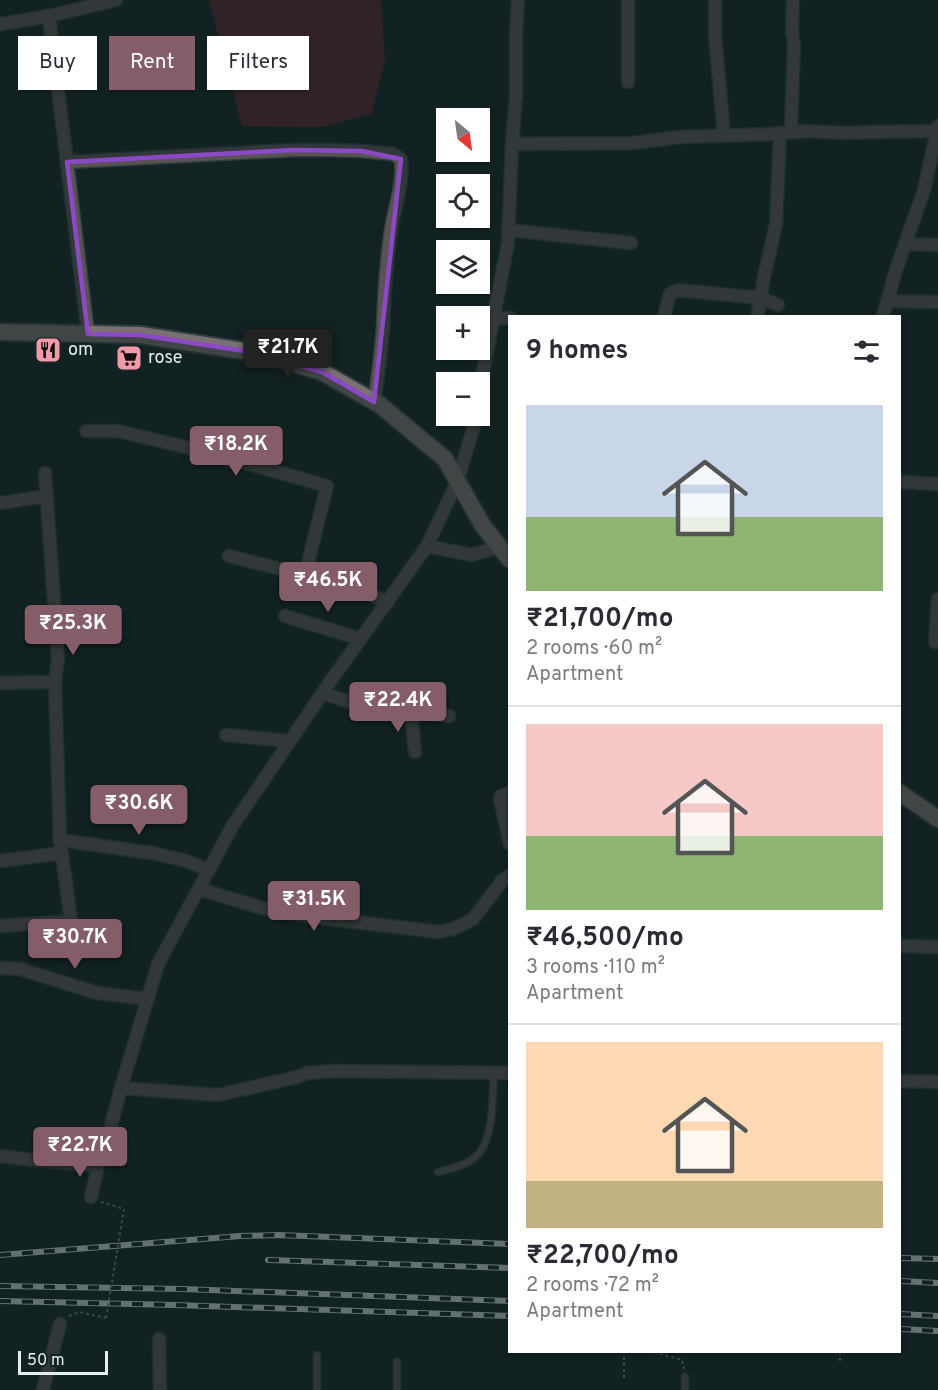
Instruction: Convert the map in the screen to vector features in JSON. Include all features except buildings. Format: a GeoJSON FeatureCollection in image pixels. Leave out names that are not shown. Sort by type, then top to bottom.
{"type":"FeatureCollection","features":[{"type":"Feature","properties":{"kind":"main road"},"geometry":{"type":"LineString","coordinates":[[0,332],[140,335],[257,353],[322,372],[374,402],[445,459],[483,526],[505,554]]}},
{"type":"Feature","properties":{"kind":"main road"},"geometry":{"type":"LineString","coordinates":[[901,794],[938,819]]}},
{"type":"Feature","properties":{"kind":"street"},"geometry":{"type":"LineString","coordinates":[[0,24],[49,16],[116,0]]}},
{"type":"Feature","properties":{"kind":"street"},"geometry":{"type":"LineString","coordinates":[[483,372],[508,243],[516,97],[518,0]]}},
{"type":"Feature","properties":{"kind":"street"},"geometry":{"type":"LineString","coordinates":[[628,0],[628,82]]}},
{"type":"Feature","properties":{"kind":"street"},"geometry":{"type":"LineString","coordinates":[[715,0],[715,34],[724,136]]}},
{"type":"Feature","properties":{"kind":"street"},"geometry":{"type":"LineString","coordinates":[[757,315],[778,211],[794,44],[793,0]]}},
{"type":"Feature","properties":{"kind":"street"},"geometry":{"type":"LineString","coordinates":[[49,16],[88,334]]}},
{"type":"Feature","properties":{"kind":"street"},"geometry":{"type":"LineString","coordinates":[[512,144],[633,143],[680,137],[786,133],[807,130],[842,134],[874,132],[937,135],[924,190],[896,270],[883,315]]}},
{"type":"Feature","properties":{"kind":"street"},"geometry":{"type":"LineString","coordinates":[[67,162],[294,150],[393,154],[401,159],[400,189],[390,234],[382,340],[374,402]]}},
{"type":"Feature","properties":{"kind":"street"},"geometry":{"type":"LineString","coordinates":[[508,230],[631,243]]}},
{"type":"Feature","properties":{"kind":"street"},"geometry":{"type":"LineString","coordinates":[[905,244],[938,246]]}},
{"type":"Feature","properties":{"kind":"street"},"geometry":{"type":"LineString","coordinates":[[664,315],[670,294],[678,290],[761,298],[778,305]]}},
{"type":"Feature","properties":{"kind":"street"},"geometry":{"type":"LineString","coordinates":[[887,301],[938,302]]}},
{"type":"Feature","properties":{"kind":"street"},"geometry":{"type":"LineString","coordinates":[[494,318],[508,318]]}},
{"type":"Feature","properties":{"kind":"street"},"geometry":{"type":"LineString","coordinates":[[91,1197],[120,1088],[158,964],[232,825],[427,546],[457,482],[474,426]]}},
{"type":"Feature","properties":{"kind":"street"},"geometry":{"type":"LineString","coordinates":[[86,430],[118,431],[210,453],[232,462],[242,462],[327,486],[305,575]]}},
{"type":"Feature","properties":{"kind":"street"},"geometry":{"type":"LineString","coordinates":[[0,926],[70,921],[61,846],[55,682],[58,659],[45,473]]}},
{"type":"Feature","properties":{"kind":"street"},"geometry":{"type":"LineString","coordinates":[[901,482],[938,484]]}},
{"type":"Feature","properties":{"kind":"street"},"geometry":{"type":"LineString","coordinates":[[0,503],[47,496]]}},
{"type":"Feature","properties":{"kind":"street"},"geometry":{"type":"LineString","coordinates":[[427,546],[471,555],[505,554]]}},
{"type":"Feature","properties":{"kind":"street"},"geometry":{"type":"LineString","coordinates":[[229,556],[365,592],[388,602]]}},
{"type":"Feature","properties":{"kind":"street"},"geometry":{"type":"LineString","coordinates":[[935,642],[938,599]]}},
{"type":"Feature","properties":{"kind":"street"},"geometry":{"type":"LineString","coordinates":[[285,616],[361,639]]}},
{"type":"Feature","properties":{"kind":"street"},"geometry":{"type":"LineString","coordinates":[[0,683],[55,682]]}},
{"type":"Feature","properties":{"kind":"street"},"geometry":{"type":"LineString","coordinates":[[323,693],[358,705],[449,716]]}},
{"type":"Feature","properties":{"kind":"street"},"geometry":{"type":"LineString","coordinates":[[411,711],[415,752]]}},
{"type":"Feature","properties":{"kind":"street"},"geometry":{"type":"LineString","coordinates":[[226,735],[289,741]]}},
{"type":"Feature","properties":{"kind":"street"},"geometry":{"type":"LineString","coordinates":[[508,794],[501,796],[500,799],[508,835]]}},
{"type":"Feature","properties":{"kind":"street"},"geometry":{"type":"LineString","coordinates":[[0,861],[61,846],[152,853],[183,860],[209,870]]}},
{"type":"Feature","properties":{"kind":"street"},"geometry":{"type":"LineString","coordinates":[[199,889],[262,908],[305,916],[439,932],[453,929],[473,919],[508,876]]}},
{"type":"Feature","properties":{"kind":"street"},"geometry":{"type":"LineString","coordinates":[[901,946],[938,947]]}},
{"type":"Feature","properties":{"kind":"street"},"geometry":{"type":"LineString","coordinates":[[0,968],[20,969],[97,993],[148,999]]}},
{"type":"Feature","properties":{"kind":"street"},"geometry":{"type":"LineString","coordinates":[[120,1088],[219,1095],[308,1074],[333,1071],[508,1072]]}},
{"type":"Feature","properties":{"kind":"street"},"geometry":{"type":"LineString","coordinates":[[901,1081],[938,1082]]}},
{"type":"Feature","properties":{"kind":"street"},"geometry":{"type":"LineString","coordinates":[[0,1156],[98,1166]]}},
{"type":"Feature","properties":{"kind":"street"},"geometry":{"type":"LineString","coordinates":[[43,1390],[60,1324]]}},
{"type":"Feature","properties":{"kind":"street"},"geometry":{"type":"LineString","coordinates":[[159,1338],[160,1390]]}},
{"type":"Feature","properties":{"kind":"lane"},"geometry":{"type":"LineString","coordinates":[[438,1172],[464,1164],[475,1158],[483,1149],[491,1119],[494,1072]]}},
{"type":"Feature","properties":{"kind":"lane"},"geometry":{"type":"LineString","coordinates":[[317,1355],[317,1390]]}},
{"type":"Feature","properties":{"kind":"lane"},"geometry":{"type":"LineString","coordinates":[[397,1362],[397,1390]]}},
{"type":"Feature","properties":{"kind":"lane"},"geometry":{"type":"LineString","coordinates":[[685,1377],[685,1390]]}},
{"type":"Feature","properties":{"kind":"path"},"geometry":{"type":"LineString","coordinates":[[60,1324],[71,1314],[79,1312],[106,1318],[124,1209],[91,1197]]}},
{"type":"Feature","properties":{"kind":"path"},"geometry":{"type":"LineString","coordinates":[[624,1353],[624,1378]]}},
{"type":"Feature","properties":{"kind":"path"},"geometry":{"type":"LineString","coordinates":[[656,1353],[682,1360],[685,1377]]}},
{"type":"Feature","properties":{"kind":"path"},"geometry":{"type":"LineString","coordinates":[[840,1353],[840,1361]]}},
{"type":"Feature","properties":{"kind":"highlighted area"},"geometry":{"type":"Polygon","coordinates":[[[294,150],[362,151],[401,159],[374,402],[322,372],[257,353],[140,335],[88,334],[67,162],[294,150]]]}},
{"type":"Feature","properties":{"kind":"shaded area"},"geometry":{"type":"Polygon","coordinates":[[[209,0],[381,0],[385,60],[372,113],[322,127],[242,126],[233,90],[309,90],[309,36],[218,36],[209,0]]]}},
{"type":"Feature","properties":{"kind":"railway"},"geometry":{"type":"LineString","coordinates":[[0,1255],[279,1235],[508,1244]]}},
{"type":"Feature","properties":{"kind":"railway"},"geometry":{"type":"LineString","coordinates":[[901,1258],[938,1259]]}},
{"type":"Feature","properties":{"kind":"railway"},"geometry":{"type":"LineString","coordinates":[[268,1260],[508,1268]]}},
{"type":"Feature","properties":{"kind":"railway"},"geometry":{"type":"LineString","coordinates":[[901,1281],[938,1283]]}},
{"type":"Feature","properties":{"kind":"railway"},"geometry":{"type":"LineString","coordinates":[[0,1286],[183,1289],[508,1301]]}},
{"type":"Feature","properties":{"kind":"railway"},"geometry":{"type":"LineString","coordinates":[[0,1301],[508,1316]]}},
{"type":"Feature","properties":{"kind":"railway"},"geometry":{"type":"LineString","coordinates":[[901,1314],[938,1316]]}},
{"type":"Feature","properties":{"kind":"railway"},"geometry":{"type":"LineString","coordinates":[[901,1329],[938,1331]]}},
{"type":"Feature","properties":{"kind":"place","name":"om"},"geometry":{"type":"Point","coordinates":[48,350]}},
{"type":"Feature","properties":{"kind":"place","name":"rose"},"geometry":{"type":"Point","coordinates":[129,358]}}]}
